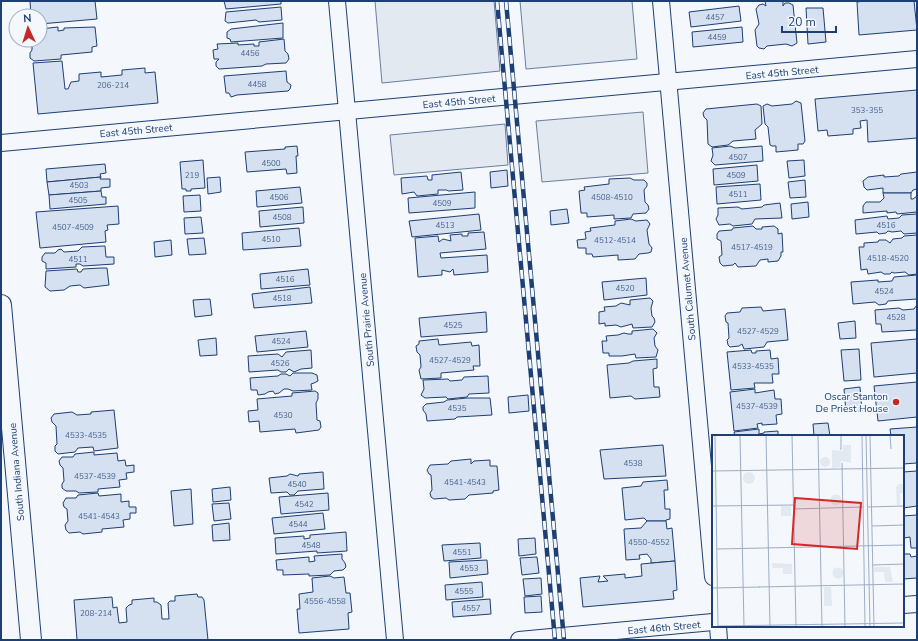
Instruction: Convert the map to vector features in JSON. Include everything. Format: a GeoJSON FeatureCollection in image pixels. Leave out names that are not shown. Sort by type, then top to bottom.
{"type":"FeatureCollection","features":[{"type":"Feature","properties":{"kind":"street","name":"South Prairie Avenue"},"geometry":{"type":"LineString","coordinates":[[337,1],[395,640]]}},
{"type":"Feature","properties":{"kind":"street","name":"South Calumet Avenue"},"geometry":{"type":"LineString","coordinates":[[661,1],[712,566]]}},
{"type":"Feature","properties":{"kind":"street","name":"East 45th Street"},"geometry":{"type":"LineString","coordinates":[[1,143],[917,59]]}},
{"type":"Feature","properties":{"kind":"street","name":"South Indiana Avenue"},"geometry":{"type":"LineString","coordinates":[[1,305],[31,640]]}},
{"type":"Feature","properties":{"kind":"street"},"geometry":{"type":"LineString","coordinates":[[904,605],[917,604]]}},
{"type":"Feature","properties":{"kind":"street","name":"East 46th Street"},"geometry":{"type":"LineString","coordinates":[[519,640],[712,622]]}},
{"type":"Feature","properties":{"kind":"street"},"geometry":{"type":"LineString","coordinates":[[718,627],[719,640]]}},
{"type":"Feature","properties":{"kind":"shaded area"},"geometry":{"type":"Polygon","coordinates":[[[375,1],[494,1],[500,71],[382,83],[375,1]]]}},
{"type":"Feature","properties":{"kind":"shaded area"},"geometry":{"type":"Polygon","coordinates":[[[520,1],[632,1],[637,59],[526,69],[520,1]]]}},
{"type":"Feature","properties":{"kind":"shaded area"},"geometry":{"type":"Polygon","coordinates":[[[643,112],[648,173],[542,182],[536,121],[643,112]]]}},
{"type":"Feature","properties":{"kind":"shaded area"},"geometry":{"type":"Polygon","coordinates":[[[505,124],[508,165],[394,175],[390,135],[505,124]]]}},
{"type":"Feature","properties":{"kind":"building"},"geometry":{"type":"Polygon","coordinates":[[[30,1],[95,1],[97,19],[48,23],[48,8],[30,8],[30,1]]]}},
{"type":"Feature","properties":{"kind":"building"},"geometry":{"type":"Polygon","coordinates":[[[224,1],[281,1],[281,4],[226,9],[224,1]]]}},
{"type":"Feature","properties":{"kind":"building"},"geometry":{"type":"Polygon","coordinates":[[[765,1],[783,1],[783,6],[785,3],[793,5],[797,43],[792,46],[786,44],[767,46],[764,49],[757,46],[755,30],[759,24],[756,9],[759,5],[763,4],[766,6],[765,1]]]}},
{"type":"Feature","properties":{"kind":"building"},"geometry":{"type":"Polygon","coordinates":[[[914,1],[917,30],[859,35],[857,2],[914,1]]]}},
{"type":"Feature","properties":{"kind":"building"},"geometry":{"type":"Polygon","coordinates":[[[739,6],[741,21],[691,27],[689,12],[739,6]]]}},
{"type":"Feature","properties":{"kind":"building"},"geometry":{"type":"Polygon","coordinates":[[[281,7],[282,20],[259,22],[256,20],[228,23],[225,21],[226,12],[281,7]]]}},
{"type":"Feature","properties":{"kind":"building"},"geometry":{"type":"Polygon","coordinates":[[[806,8],[823,8],[826,42],[808,44],[806,8]]]}},
{"type":"Feature","properties":{"kind":"building"},"geometry":{"type":"Polygon","coordinates":[[[283,23],[283,38],[231,42],[230,39],[227,38],[227,32],[231,29],[283,23]]]}},
{"type":"Feature","properties":{"kind":"building"},"geometry":{"type":"Polygon","coordinates":[[[58,27],[58,31],[64,30],[64,28],[95,27],[97,46],[92,47],[92,52],[61,55],[61,59],[34,61],[30,58],[32,48],[48,48],[48,28],[58,27]]]}},
{"type":"Feature","properties":{"kind":"building"},"geometry":{"type":"Polygon","coordinates":[[[742,27],[743,42],[693,47],[692,32],[742,27]]]}},
{"type":"Feature","properties":{"kind":"building"},"geometry":{"type":"Polygon","coordinates":[[[284,39],[285,51],[288,54],[289,59],[286,63],[219,69],[216,66],[216,62],[219,59],[214,59],[213,50],[218,49],[217,44],[238,43],[238,45],[254,44],[254,46],[259,46],[259,42],[284,39]]]}},
{"type":"Feature","properties":{"kind":"building"},"geometry":{"type":"Polygon","coordinates":[[[62,61],[65,89],[68,89],[71,82],[79,81],[79,74],[101,72],[101,77],[122,75],[122,70],[145,68],[145,73],[155,72],[158,103],[38,114],[33,63],[62,61]]]}},
{"type":"Feature","properties":{"kind":"building"},"geometry":{"type":"Polygon","coordinates":[[[286,71],[287,82],[291,85],[288,91],[237,95],[231,97],[229,93],[226,93],[224,76],[286,71]]]}},
{"type":"Feature","properties":{"kind":"building"},"geometry":{"type":"Polygon","coordinates":[[[917,90],[917,138],[868,142],[867,120],[860,121],[861,128],[853,129],[853,134],[828,136],[827,130],[818,131],[815,99],[917,90]]]}},
{"type":"Feature","properties":{"kind":"building"},"geometry":{"type":"Polygon","coordinates":[[[796,101],[801,103],[805,141],[803,144],[798,144],[798,150],[776,152],[776,146],[770,145],[768,127],[765,124],[763,106],[767,104],[772,106],[792,104],[796,101]]]}},
{"type":"Feature","properties":{"kind":"building"},"geometry":{"type":"Polygon","coordinates":[[[757,104],[761,106],[762,124],[755,130],[756,139],[733,141],[728,145],[712,147],[708,144],[707,120],[703,113],[706,109],[757,104]]]}},
{"type":"Feature","properties":{"kind":"building"},"geometry":{"type":"Polygon","coordinates":[[[297,146],[297,173],[287,174],[286,169],[247,172],[245,152],[285,149],[285,147],[297,146]]]}},
{"type":"Feature","properties":{"kind":"building"},"geometry":{"type":"Polygon","coordinates":[[[730,146],[735,148],[762,146],[763,161],[715,165],[711,161],[713,155],[712,148],[730,146]]]}},
{"type":"Feature","properties":{"kind":"building"},"geometry":{"type":"Polygon","coordinates":[[[203,160],[205,188],[191,189],[191,191],[182,189],[180,162],[203,160]]]}},
{"type":"Feature","properties":{"kind":"building"},"geometry":{"type":"Polygon","coordinates":[[[804,160],[805,176],[789,178],[787,161],[804,160]]]}},
{"type":"Feature","properties":{"kind":"building"},"geometry":{"type":"Polygon","coordinates":[[[105,164],[106,173],[100,174],[101,177],[47,182],[46,169],[105,164]]]}},
{"type":"Feature","properties":{"kind":"building"},"geometry":{"type":"Polygon","coordinates":[[[757,165],[758,181],[714,185],[713,169],[757,165]]]}},
{"type":"Feature","properties":{"kind":"building"},"geometry":{"type":"Polygon","coordinates":[[[507,170],[508,186],[491,188],[490,172],[507,170]]]}},
{"type":"Feature","properties":{"kind":"building"},"geometry":{"type":"Polygon","coordinates":[[[461,172],[463,190],[438,190],[438,194],[417,196],[414,192],[402,194],[401,178],[427,176],[428,180],[432,180],[432,175],[461,172]]]}},
{"type":"Feature","properties":{"kind":"building"},"geometry":{"type":"Polygon","coordinates":[[[917,172],[917,189],[913,190],[911,193],[883,193],[883,188],[867,190],[864,187],[863,181],[868,177],[884,175],[884,177],[899,176],[901,174],[917,172]]]}},
{"type":"Feature","properties":{"kind":"building"},"geometry":{"type":"Polygon","coordinates":[[[101,177],[100,179],[110,179],[110,187],[101,188],[101,191],[49,195],[47,182],[101,177]]]}},
{"type":"Feature","properties":{"kind":"building"},"geometry":{"type":"Polygon","coordinates":[[[220,177],[221,192],[208,194],[207,178],[220,177]]]}},
{"type":"Feature","properties":{"kind":"building"},"geometry":{"type":"Polygon","coordinates":[[[630,178],[634,180],[644,180],[647,183],[644,190],[645,202],[649,209],[646,213],[633,214],[631,218],[614,219],[614,215],[587,217],[587,213],[581,213],[579,191],[585,190],[584,187],[609,184],[609,179],[630,178]]]}},
{"type":"Feature","properties":{"kind":"building"},"geometry":{"type":"Polygon","coordinates":[[[805,180],[806,197],[790,198],[788,182],[805,180]]]}},
{"type":"Feature","properties":{"kind":"building"},"geometry":{"type":"Polygon","coordinates":[[[760,184],[761,200],[717,204],[716,187],[760,184]]]}},
{"type":"Feature","properties":{"kind":"building"},"geometry":{"type":"Polygon","coordinates":[[[300,187],[302,203],[257,207],[256,191],[300,187]]]}},
{"type":"Feature","properties":{"kind":"building"},"geometry":{"type":"Polygon","coordinates":[[[101,191],[102,197],[106,197],[106,204],[50,209],[49,195],[101,191]]]}},
{"type":"Feature","properties":{"kind":"building"},"geometry":{"type":"Polygon","coordinates":[[[475,192],[475,208],[409,213],[408,198],[475,192]]]}},
{"type":"Feature","properties":{"kind":"building"},"geometry":{"type":"Polygon","coordinates":[[[883,193],[911,193],[911,199],[917,196],[917,212],[897,214],[896,212],[887,213],[887,211],[863,213],[863,206],[866,202],[880,202],[884,198],[883,193]]]}},
{"type":"Feature","properties":{"kind":"building"},"geometry":{"type":"Polygon","coordinates":[[[200,195],[201,211],[184,212],[183,196],[200,195]]]}},
{"type":"Feature","properties":{"kind":"building"},"geometry":{"type":"Polygon","coordinates":[[[808,202],[809,217],[792,219],[791,204],[808,202]]]}},
{"type":"Feature","properties":{"kind":"building"},"geometry":{"type":"Polygon","coordinates":[[[780,203],[782,218],[755,219],[752,224],[733,226],[730,224],[719,225],[716,219],[718,215],[718,208],[738,207],[742,209],[780,203]]]}},
{"type":"Feature","properties":{"kind":"building"},"geometry":{"type":"Polygon","coordinates":[[[118,206],[119,224],[107,225],[108,230],[105,231],[106,242],[40,248],[36,212],[118,206]]]}},
{"type":"Feature","properties":{"kind":"building"},"geometry":{"type":"Polygon","coordinates":[[[303,207],[304,223],[260,227],[259,211],[303,207]]]}},
{"type":"Feature","properties":{"kind":"building"},"geometry":{"type":"Polygon","coordinates":[[[567,209],[569,223],[551,225],[550,211],[567,209]]]}},
{"type":"Feature","properties":{"kind":"building"},"geometry":{"type":"Polygon","coordinates":[[[479,214],[481,230],[412,237],[409,221],[479,214]]]}},
{"type":"Feature","properties":{"kind":"building"},"geometry":{"type":"Polygon","coordinates":[[[917,214],[917,233],[904,234],[901,231],[888,231],[886,233],[879,234],[877,232],[856,234],[855,220],[887,216],[888,219],[899,218],[902,215],[917,214]]]}},
{"type":"Feature","properties":{"kind":"building"},"geometry":{"type":"Polygon","coordinates":[[[201,217],[203,233],[185,234],[184,218],[201,217]]]}},
{"type":"Feature","properties":{"kind":"building"},"geometry":{"type":"Polygon","coordinates":[[[631,219],[636,221],[647,220],[650,224],[647,230],[649,244],[652,248],[651,252],[639,254],[635,259],[618,260],[618,255],[593,257],[592,254],[586,254],[586,248],[578,248],[577,240],[586,239],[585,232],[591,231],[590,228],[615,225],[615,221],[631,219]]]}},
{"type":"Feature","properties":{"kind":"building"},"geometry":{"type":"Polygon","coordinates":[[[753,226],[756,229],[762,229],[762,227],[774,226],[778,229],[778,234],[782,233],[783,252],[781,252],[781,256],[778,261],[768,262],[768,259],[760,260],[756,266],[738,267],[735,263],[733,265],[723,266],[720,263],[719,257],[722,255],[721,241],[717,239],[717,234],[719,231],[753,226]]]}},
{"type":"Feature","properties":{"kind":"building"},"geometry":{"type":"Polygon","coordinates":[[[299,228],[301,246],[243,250],[242,233],[299,228]]]}},
{"type":"Feature","properties":{"kind":"building"},"geometry":{"type":"Polygon","coordinates":[[[484,232],[486,249],[440,253],[441,258],[487,255],[488,272],[454,275],[453,269],[450,272],[442,270],[442,275],[418,277],[415,238],[438,236],[439,242],[443,239],[451,241],[450,235],[462,234],[462,236],[468,236],[468,233],[484,232]]]}},
{"type":"Feature","properties":{"kind":"building"},"geometry":{"type":"Polygon","coordinates":[[[917,235],[917,274],[909,275],[905,272],[892,272],[890,274],[884,274],[881,272],[868,274],[867,269],[861,270],[859,247],[864,247],[864,243],[886,240],[890,243],[893,239],[917,235]]]}},
{"type":"Feature","properties":{"kind":"building"},"geometry":{"type":"Polygon","coordinates":[[[204,238],[206,254],[189,255],[187,239],[204,238]]]}},
{"type":"Feature","properties":{"kind":"building"},"geometry":{"type":"Polygon","coordinates":[[[171,240],[172,255],[155,257],[154,242],[171,240]]]}},
{"type":"Feature","properties":{"kind":"building"},"geometry":{"type":"Polygon","coordinates":[[[105,246],[106,257],[114,257],[114,264],[83,266],[76,264],[76,267],[46,269],[46,263],[42,261],[42,257],[45,253],[55,253],[61,249],[64,252],[78,251],[82,247],[105,246]]]}},
{"type":"Feature","properties":{"kind":"building"},"geometry":{"type":"Polygon","coordinates":[[[107,268],[109,285],[84,288],[80,285],[70,286],[64,290],[50,291],[45,287],[46,271],[77,269],[78,272],[81,272],[83,269],[107,268]]]}},
{"type":"Feature","properties":{"kind":"building"},"geometry":{"type":"Polygon","coordinates":[[[308,269],[310,285],[261,289],[260,274],[308,269]]]}},
{"type":"Feature","properties":{"kind":"building"},"geometry":{"type":"Polygon","coordinates":[[[917,275],[917,299],[888,301],[886,304],[879,305],[875,302],[853,304],[851,282],[878,280],[878,282],[892,281],[894,277],[917,275]]]}},
{"type":"Feature","properties":{"kind":"building"},"geometry":{"type":"Polygon","coordinates":[[[646,278],[647,295],[604,300],[602,282],[646,278]]]}},
{"type":"Feature","properties":{"kind":"building"},"geometry":{"type":"Polygon","coordinates":[[[310,287],[312,303],[254,308],[252,294],[310,287]]]}},
{"type":"Feature","properties":{"kind":"building"},"geometry":{"type":"Polygon","coordinates":[[[650,298],[653,301],[651,308],[652,316],[655,322],[652,327],[633,328],[632,324],[621,327],[616,325],[605,326],[605,323],[599,324],[599,312],[605,311],[604,307],[616,306],[621,303],[630,305],[630,300],[650,298]]]}},
{"type":"Feature","properties":{"kind":"building"},"geometry":{"type":"Polygon","coordinates":[[[210,299],[212,315],[195,317],[193,300],[210,299]]]}},
{"type":"Feature","properties":{"kind":"building"},"geometry":{"type":"Polygon","coordinates":[[[916,306],[917,330],[882,332],[881,324],[876,324],[875,310],[899,308],[903,310],[914,309],[916,306]]]}},
{"type":"Feature","properties":{"kind":"building"},"geometry":{"type":"Polygon","coordinates":[[[761,307],[763,311],[785,309],[788,340],[767,342],[764,347],[744,349],[742,344],[739,346],[730,347],[727,340],[729,338],[728,323],[726,322],[725,316],[727,313],[740,312],[742,308],[761,307]]]}},
{"type":"Feature","properties":{"kind":"building"},"geometry":{"type":"Polygon","coordinates":[[[486,312],[487,332],[421,337],[419,318],[486,312]]]}},
{"type":"Feature","properties":{"kind":"building"},"geometry":{"type":"Polygon","coordinates":[[[855,321],[856,338],[840,339],[838,323],[855,321]]]}},
{"type":"Feature","properties":{"kind":"building"},"geometry":{"type":"Polygon","coordinates":[[[653,329],[657,333],[654,338],[655,346],[658,350],[656,357],[636,358],[635,354],[609,356],[609,353],[603,353],[602,341],[607,341],[606,336],[624,333],[632,334],[632,331],[653,329]]]}},
{"type":"Feature","properties":{"kind":"building"},"geometry":{"type":"Polygon","coordinates":[[[306,331],[308,347],[257,352],[255,336],[306,331]]]}},
{"type":"Feature","properties":{"kind":"building"},"geometry":{"type":"Polygon","coordinates":[[[216,338],[217,355],[200,356],[198,340],[216,338]]]}},
{"type":"Feature","properties":{"kind":"building"},"geometry":{"type":"Polygon","coordinates":[[[438,339],[439,345],[471,342],[472,346],[479,345],[480,366],[473,366],[474,370],[441,373],[441,378],[421,379],[419,370],[421,367],[420,355],[417,352],[416,346],[419,344],[419,341],[438,339]]]}},
{"type":"Feature","properties":{"kind":"building"},"geometry":{"type":"Polygon","coordinates":[[[917,339],[917,373],[874,377],[871,343],[917,339]]]}},
{"type":"Feature","properties":{"kind":"building"},"geometry":{"type":"Polygon","coordinates":[[[859,349],[861,380],[844,381],[841,350],[859,349]]]}},
{"type":"Feature","properties":{"kind":"building"},"geometry":{"type":"Polygon","coordinates":[[[311,350],[312,368],[301,369],[294,372],[289,369],[286,372],[281,372],[278,370],[249,372],[248,356],[278,354],[282,357],[286,352],[311,350]]]}},
{"type":"Feature","properties":{"kind":"building"},"geometry":{"type":"Polygon","coordinates":[[[751,350],[752,353],[756,353],[756,351],[770,350],[771,359],[778,358],[779,374],[772,374],[773,383],[754,383],[755,388],[731,390],[727,352],[751,350]]]}},
{"type":"Feature","properties":{"kind":"building"},"geometry":{"type":"Polygon","coordinates":[[[657,359],[657,368],[653,369],[654,387],[659,387],[660,397],[635,399],[631,396],[610,398],[607,365],[657,359]]]}},
{"type":"Feature","properties":{"kind":"building"},"geometry":{"type":"Polygon","coordinates":[[[293,373],[312,373],[317,375],[318,381],[311,384],[312,390],[293,391],[284,389],[275,394],[273,391],[258,395],[257,390],[251,390],[250,378],[278,376],[281,374],[290,376],[293,373]]]}},
{"type":"Feature","properties":{"kind":"building"},"geometry":{"type":"Polygon","coordinates":[[[488,376],[489,393],[469,394],[467,397],[448,399],[446,397],[425,398],[421,395],[424,389],[423,380],[448,379],[450,381],[462,380],[464,377],[488,376]]]}},
{"type":"Feature","properties":{"kind":"building","name":"Oscar Stanton De Priest House"},"geometry":{"type":"Polygon","coordinates":[[[917,382],[917,417],[878,421],[874,386],[917,382]]]}},
{"type":"Feature","properties":{"kind":"building"},"geometry":{"type":"Polygon","coordinates":[[[860,387],[862,411],[846,412],[844,389],[860,387]]]}},
{"type":"Feature","properties":{"kind":"building"},"geometry":{"type":"Polygon","coordinates":[[[755,389],[755,393],[774,390],[775,399],[781,399],[782,414],[776,415],[777,424],[762,425],[762,423],[757,424],[758,428],[734,431],[730,392],[755,389]]]}},
{"type":"Feature","properties":{"kind":"building"},"geometry":{"type":"Polygon","coordinates":[[[315,391],[318,393],[316,403],[317,420],[320,421],[321,427],[319,430],[296,433],[295,429],[260,432],[259,421],[249,422],[248,411],[258,410],[257,399],[292,396],[292,393],[315,391]]]}},
{"type":"Feature","properties":{"kind":"building"},"geometry":{"type":"Polygon","coordinates":[[[528,395],[529,411],[509,413],[508,397],[528,395]]]}},
{"type":"Feature","properties":{"kind":"building"},"geometry":{"type":"Polygon","coordinates":[[[467,398],[490,398],[492,415],[457,417],[455,419],[427,421],[426,414],[423,410],[423,407],[426,404],[467,398]]]}},
{"type":"Feature","properties":{"kind":"building"},"geometry":{"type":"Polygon","coordinates":[[[114,410],[118,448],[94,451],[93,447],[78,448],[75,452],[58,454],[55,451],[55,446],[57,444],[56,426],[52,422],[51,418],[54,414],[72,412],[77,415],[114,410]]]}},
{"type":"Feature","properties":{"kind":"building"},"geometry":{"type":"Polygon","coordinates":[[[828,423],[830,435],[814,435],[813,424],[828,423]]]}},
{"type":"Feature","properties":{"kind":"building"},"geometry":{"type":"Polygon","coordinates":[[[917,427],[917,463],[904,464],[904,435],[891,435],[890,429],[917,427]]]}},
{"type":"Feature","properties":{"kind":"building"},"geometry":{"type":"Polygon","coordinates":[[[759,429],[759,434],[778,431],[778,435],[735,435],[734,432],[759,429]]]}},
{"type":"Feature","properties":{"kind":"building"},"geometry":{"type":"Polygon","coordinates":[[[663,445],[666,476],[604,479],[600,450],[663,445]]]}},
{"type":"Feature","properties":{"kind":"building"},"geometry":{"type":"Polygon","coordinates":[[[94,452],[94,455],[117,453],[118,461],[125,460],[126,466],[134,465],[134,472],[126,473],[127,479],[119,480],[120,487],[98,489],[98,492],[79,493],[76,491],[66,491],[62,488],[64,481],[63,468],[59,461],[62,457],[73,457],[75,454],[94,452]]]}},
{"type":"Feature","properties":{"kind":"building"},"geometry":{"type":"Polygon","coordinates":[[[471,459],[471,464],[474,461],[490,460],[490,466],[497,466],[499,490],[493,491],[493,493],[469,495],[465,499],[449,500],[446,498],[434,499],[431,497],[431,475],[427,470],[430,465],[448,464],[451,461],[471,459]]]}},
{"type":"Feature","properties":{"kind":"building"},"geometry":{"type":"Polygon","coordinates":[[[917,471],[917,506],[904,508],[904,472],[917,471]]]}},
{"type":"Feature","properties":{"kind":"building"},"geometry":{"type":"Polygon","coordinates":[[[323,472],[324,489],[298,491],[294,495],[290,495],[287,492],[271,493],[269,478],[287,476],[290,474],[298,476],[299,474],[323,472]]]}},
{"type":"Feature","properties":{"kind":"building"},"geometry":{"type":"Polygon","coordinates":[[[667,480],[668,490],[664,490],[665,509],[670,509],[670,519],[666,521],[647,521],[644,518],[625,520],[622,488],[641,486],[643,482],[667,480]]]}},
{"type":"Feature","properties":{"kind":"building"},"geometry":{"type":"Polygon","coordinates":[[[230,487],[231,500],[213,502],[212,489],[230,487]]]}},
{"type":"Feature","properties":{"kind":"building"},"geometry":{"type":"Polygon","coordinates":[[[191,489],[193,524],[174,526],[171,491],[191,489]]]}},
{"type":"Feature","properties":{"kind":"building"},"geometry":{"type":"Polygon","coordinates":[[[98,493],[99,496],[121,494],[121,502],[129,501],[129,507],[136,507],[136,513],[130,513],[130,519],[123,520],[124,527],[102,529],[102,532],[83,534],[80,532],[69,533],[66,530],[65,525],[68,521],[67,509],[64,507],[63,503],[66,498],[76,498],[78,495],[98,493]]]}},
{"type":"Feature","properties":{"kind":"building"},"geometry":{"type":"Polygon","coordinates":[[[328,493],[329,510],[281,514],[279,497],[328,493]]]}},
{"type":"Feature","properties":{"kind":"building"},"geometry":{"type":"Polygon","coordinates":[[[229,503],[231,519],[214,521],[212,504],[229,503]]]}},
{"type":"Feature","properties":{"kind":"building"},"geometry":{"type":"Polygon","coordinates":[[[323,513],[325,529],[274,534],[272,518],[323,513]]]}},
{"type":"Feature","properties":{"kind":"building"},"geometry":{"type":"Polygon","coordinates":[[[917,515],[917,548],[911,548],[910,537],[904,538],[904,516],[917,515]]]}},
{"type":"Feature","properties":{"kind":"building"},"geometry":{"type":"Polygon","coordinates":[[[647,521],[666,521],[667,529],[672,528],[675,561],[651,563],[651,559],[647,554],[639,555],[640,559],[626,560],[624,529],[641,528],[647,521]]]}},
{"type":"Feature","properties":{"kind":"building"},"geometry":{"type":"Polygon","coordinates":[[[229,523],[230,540],[213,541],[212,525],[229,523]]]}},
{"type":"Feature","properties":{"kind":"building"},"geometry":{"type":"Polygon","coordinates":[[[346,532],[347,551],[317,553],[317,551],[276,554],[275,538],[304,536],[304,539],[310,538],[310,535],[346,532]]]}},
{"type":"Feature","properties":{"kind":"building"},"geometry":{"type":"Polygon","coordinates":[[[535,538],[536,554],[519,556],[518,539],[535,538]]]}},
{"type":"Feature","properties":{"kind":"building"},"geometry":{"type":"Polygon","coordinates":[[[480,543],[481,558],[444,561],[442,545],[480,543]]]}},
{"type":"Feature","properties":{"kind":"building"},"geometry":{"type":"Polygon","coordinates":[[[342,554],[342,559],[346,567],[343,570],[334,571],[330,575],[283,575],[283,570],[277,570],[276,560],[309,557],[309,562],[315,561],[314,556],[342,554]]]}},
{"type":"Feature","properties":{"kind":"building"},"geometry":{"type":"Polygon","coordinates":[[[904,554],[910,554],[911,557],[917,556],[917,578],[904,579],[904,554]]]}},
{"type":"Feature","properties":{"kind":"building"},"geometry":{"type":"Polygon","coordinates":[[[537,557],[539,573],[522,575],[520,558],[537,557]]]}},
{"type":"Feature","properties":{"kind":"building"},"geometry":{"type":"Polygon","coordinates":[[[487,560],[488,574],[450,578],[449,562],[487,560]]]}},
{"type":"Feature","properties":{"kind":"building"},"geometry":{"type":"Polygon","coordinates":[[[675,561],[677,590],[673,591],[674,599],[583,607],[580,578],[600,576],[598,582],[608,581],[603,576],[625,574],[625,578],[642,576],[641,564],[675,561]]]}},
{"type":"Feature","properties":{"kind":"building"},"geometry":{"type":"Polygon","coordinates":[[[330,576],[334,578],[344,577],[346,593],[350,593],[352,612],[348,613],[349,629],[299,633],[297,609],[300,609],[299,594],[313,592],[312,578],[330,576]]]}},
{"type":"Feature","properties":{"kind":"building"},"geometry":{"type":"Polygon","coordinates":[[[541,578],[542,594],[525,596],[523,579],[541,578]]]}},
{"type":"Feature","properties":{"kind":"building"},"geometry":{"type":"Polygon","coordinates":[[[482,582],[483,597],[446,600],[445,585],[482,582]]]}},
{"type":"Feature","properties":{"kind":"building"},"geometry":{"type":"Polygon","coordinates":[[[197,594],[198,597],[202,597],[204,600],[208,640],[77,640],[74,600],[112,597],[113,608],[117,607],[119,623],[127,622],[126,608],[132,604],[132,600],[154,598],[154,602],[161,605],[162,619],[169,619],[168,603],[170,601],[175,601],[175,596],[197,594]]]}},
{"type":"Feature","properties":{"kind":"building"},"geometry":{"type":"Polygon","coordinates":[[[541,596],[542,612],[525,613],[524,597],[541,596]]]}},
{"type":"Feature","properties":{"kind":"building"},"geometry":{"type":"Polygon","coordinates":[[[490,599],[491,614],[453,617],[452,602],[490,599]]]}},
{"type":"Feature","properties":{"kind":"railway"},"geometry":{"type":"LineString","coordinates":[[497,1],[555,640]]}},
{"type":"Feature","properties":{"kind":"railway"},"geometry":{"type":"LineString","coordinates":[[506,1],[564,640]]}},
{"type":"Feature","properties":{"kind":"place","name":"Oscar Stanton De Priest House"},"geometry":{"type":"Point","coordinates":[896,402]}}]}
